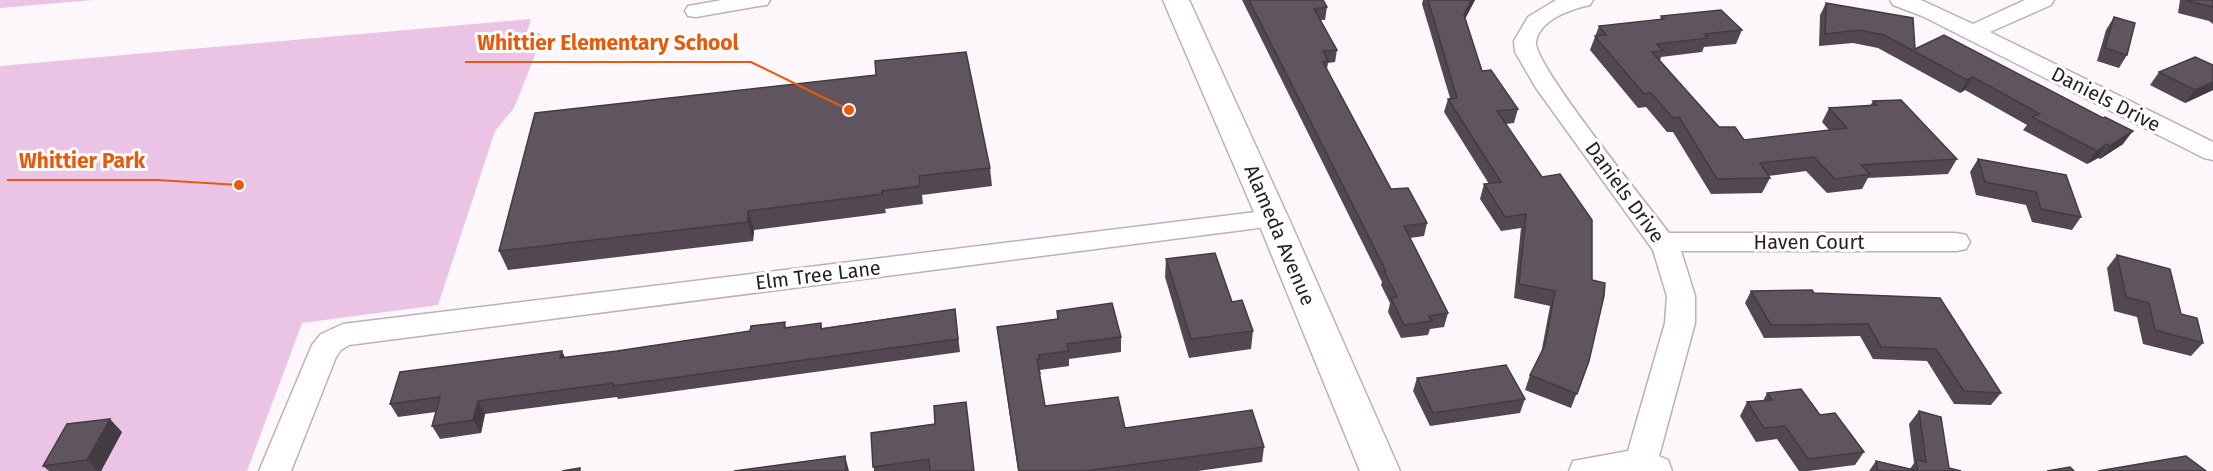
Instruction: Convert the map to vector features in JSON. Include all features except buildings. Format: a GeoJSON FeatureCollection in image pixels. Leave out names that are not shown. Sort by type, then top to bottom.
{"type":"FeatureCollection","features":[{"type":"Feature","properties":{"kind":"street"},"geometry":{"type":"LineString","coordinates":[[696,11],[759,0]]}},
{"type":"Feature","properties":{"kind":"street","name":"Alameda Avenue"},"geometry":{"type":"LineString","coordinates":[[1176,0],[1273,219],[1380,471]]}},
{"type":"Feature","properties":{"kind":"street","name":"Daniels Drive"},"geometry":{"type":"LineString","coordinates":[[1582,0],[1558,7],[1536,22],[1525,40],[1526,52],[1544,83],[1666,248],[1682,296],[1680,324],[1649,467]]}},
{"type":"Feature","properties":{"kind":"street","name":"Daniels Drive"},"geometry":{"type":"LineString","coordinates":[[1900,0],[1973,32],[2213,152]]}},
{"type":"Feature","properties":{"kind":"street"},"geometry":{"type":"LineString","coordinates":[[1973,32],[2043,0]]}},
{"type":"Feature","properties":{"kind":"street","name":"Elm Tree Lane"},"geometry":{"type":"LineString","coordinates":[[275,471],[325,348],[339,336],[1273,219]]}},
{"type":"Feature","properties":{"kind":"street","name":"Haven Court"},"geometry":{"type":"LineString","coordinates":[[1662,242],[1956,242]]}},
{"type":"Feature","properties":{"kind":"street"},"geometry":{"type":"LineString","coordinates":[[1585,471],[1649,467]]}},
{"type":"Feature","properties":{"kind":"shaded area"},"geometry":{"type":"Polygon","coordinates":[[[0,0],[93,0],[0,8],[0,0]]]}},
{"type":"Feature","properties":{"kind":"shaded area"},"geometry":{"type":"Polygon","coordinates":[[[531,19],[527,32],[543,35],[514,108],[495,131],[438,305],[302,323],[247,471],[0,471],[0,66],[531,19]]]}},
{"type":"Feature","properties":{"kind":"place","name":"Whittier Elementary School"},"geometry":{"type":"Point","coordinates":[849,110]}},
{"type":"Feature","properties":{"kind":"place","name":"Whittier Park"},"geometry":{"type":"Point","coordinates":[239,185]}}]}
